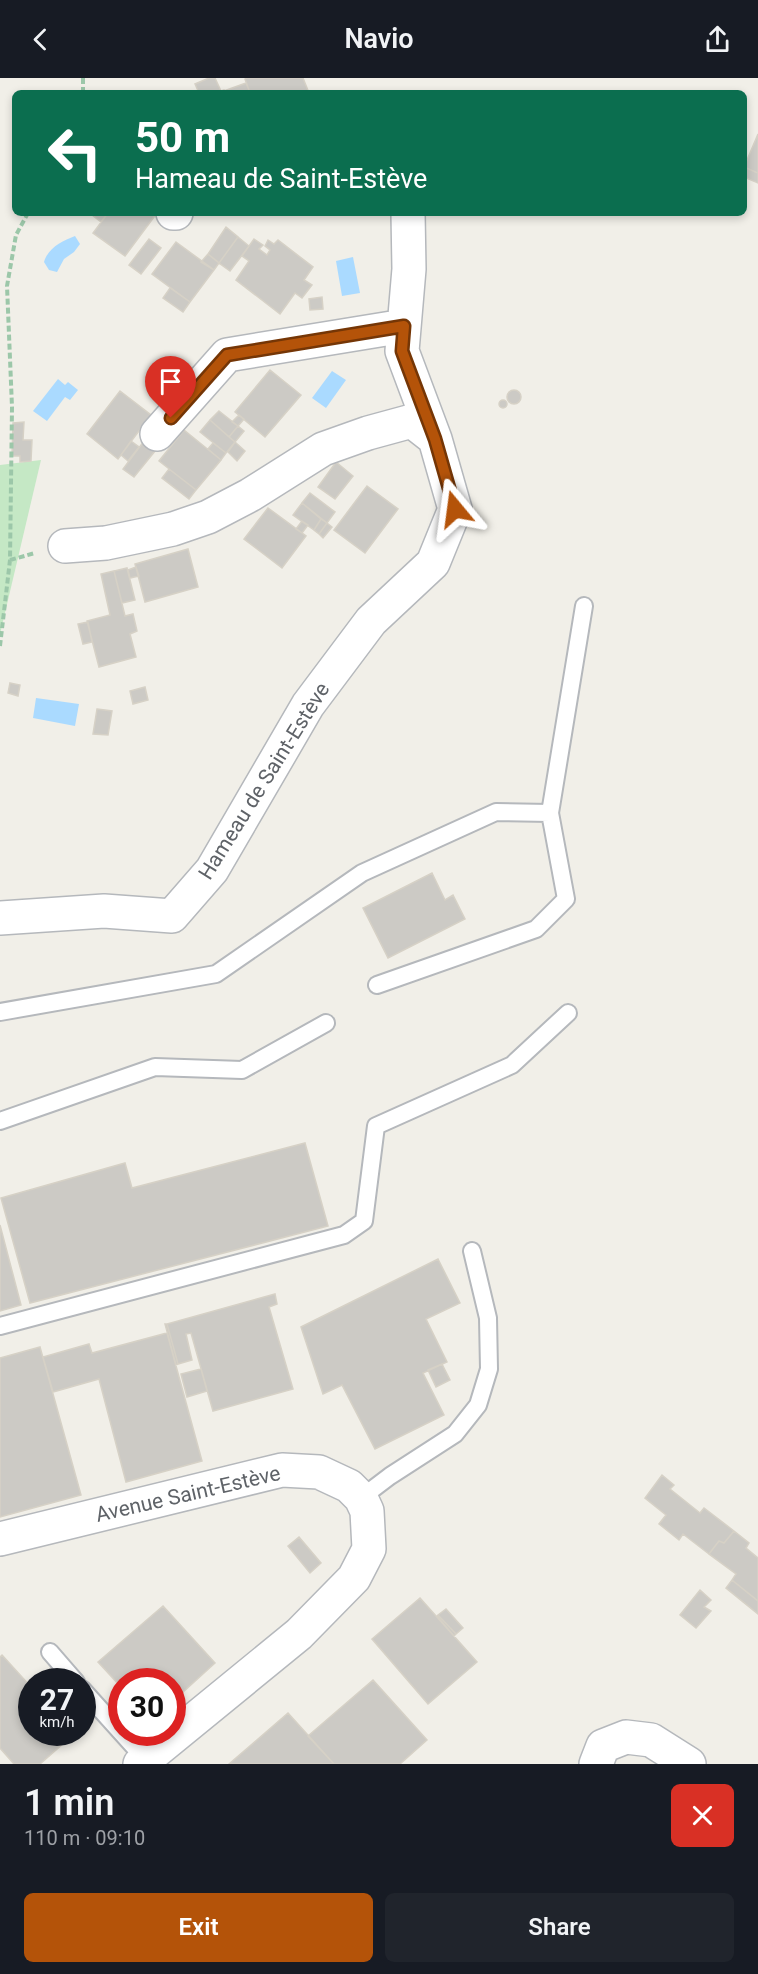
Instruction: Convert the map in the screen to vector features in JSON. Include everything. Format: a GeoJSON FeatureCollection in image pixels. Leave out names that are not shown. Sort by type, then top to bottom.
{"type":"FeatureCollection","features":[{"type":"Feature","properties":{"kind":"street","name":"Hameau de Saint-Estève"},"geometry":{"type":"LineString","coordinates":[[0,918],[104,911],[172,916],[212,870],[315,696],[371,621],[433,562],[455,509],[435,439],[402,351],[409,269],[408,216]]}},
{"type":"Feature","properties":{"kind":"street"},"geometry":{"type":"LineString","coordinates":[[157,434],[227,355],[404,326]]}},
{"type":"Feature","properties":{"kind":"street"},"geometry":{"type":"LineString","coordinates":[[65,546],[106,543],[173,529],[208,517],[250,495],[323,449],[368,433],[412,421],[435,439]]}},
{"type":"Feature","properties":{"kind":"street","name":"Avenue Saint-Estève"},"geometry":{"type":"LineString","coordinates":[[0,1539],[282,1470],[319,1472],[349,1486],[362,1498]]}},
{"type":"Feature","properties":{"kind":"street"},"geometry":{"type":"LineString","coordinates":[[143,1762],[299,1634],[354,1578],[369,1549],[367,1511],[362,1498]]}},
{"type":"Feature","properties":{"kind":"street"},"geometry":{"type":"LineString","coordinates":[[597,1764],[603,1746],[626,1737],[651,1740],[689,1764]]}},
{"type":"Feature","properties":{"kind":"lane"},"geometry":{"type":"LineString","coordinates":[[378,985],[536,929],[566,898],[550,813],[584,606]]}},
{"type":"Feature","properties":{"kind":"lane"},"geometry":{"type":"LineString","coordinates":[[0,1012],[216,974],[362,873],[496,812],[550,813]]}},
{"type":"Feature","properties":{"kind":"lane"},"geometry":{"type":"LineString","coordinates":[[0,1326],[344,1235],[364,1221],[376,1126],[512,1065],[568,1013]]}},
{"type":"Feature","properties":{"kind":"lane"},"geometry":{"type":"LineString","coordinates":[[0,1121],[155,1067],[242,1070],[326,1023]]}},
{"type":"Feature","properties":{"kind":"lane"},"geometry":{"type":"LineString","coordinates":[[362,1498],[390,1476],[455,1434],[478,1405],[489,1369],[488,1318],[472,1251]]}},
{"type":"Feature","properties":{"kind":"lane"},"geometry":{"type":"LineString","coordinates":[[50,1652],[64,1668]]}},
{"type":"Feature","properties":{"kind":"lane"},"geometry":{"type":"LineString","coordinates":[[96,1706],[143,1762]]}},
{"type":"Feature","properties":{"kind":"path"},"geometry":{"type":"LineString","coordinates":[[0,646],[10,560],[12,407],[7,286],[16,235],[26,216]]}},
{"type":"Feature","properties":{"kind":"green space"},"geometry":{"type":"Polygon","coordinates":[[[41,460],[0,634],[0,465],[41,460]]]}},
{"type":"Feature","properties":{"kind":"water"},"geometry":{"type":"Polygon","coordinates":[[[75,236],[80,244],[74,252],[64,259],[57,272],[49,270],[44,262],[52,249],[75,236]]]}},
{"type":"Feature","properties":{"kind":"water"},"geometry":{"type":"Polygon","coordinates":[[[353,257],[360,293],[342,296],[336,261],[353,257]]]}},
{"type":"Feature","properties":{"kind":"water"},"geometry":{"type":"Polygon","coordinates":[[[332,371],[346,380],[326,408],[312,398],[332,371]]]}},
{"type":"Feature","properties":{"kind":"water"},"geometry":{"type":"Polygon","coordinates":[[[58,379],[65,385],[68,382],[78,390],[70,400],[65,397],[47,421],[33,411],[58,379]]]}},
{"type":"Feature","properties":{"kind":"water"},"geometry":{"type":"Polygon","coordinates":[[[36,698],[79,704],[75,726],[33,718],[36,698]]]}},
{"type":"Feature","properties":{"kind":"building"},"geometry":{"type":"Polygon","coordinates":[[[215,78],[221,90],[198,90],[195,84],[215,78]]]}},
{"type":"Feature","properties":{"kind":"building"},"geometry":{"type":"Polygon","coordinates":[[[303,78],[308,90],[249,90],[245,79],[303,78]]]}},
{"type":"Feature","properties":{"kind":"building"},"geometry":{"type":"Polygon","coordinates":[[[246,83],[249,90],[227,90],[246,83]]]}},
{"type":"Feature","properties":{"kind":"building"},"geometry":{"type":"Polygon","coordinates":[[[758,134],[758,173],[747,168],[747,160],[758,134]]]}},
{"type":"Feature","properties":{"kind":"building"},"geometry":{"type":"Polygon","coordinates":[[[747,168],[758,173],[758,183],[747,178],[747,168]]]}},
{"type":"Feature","properties":{"kind":"building"},"geometry":{"type":"Polygon","coordinates":[[[93,216],[106,216],[101,222],[93,216]]]}},
{"type":"Feature","properties":{"kind":"building"},"geometry":{"type":"Polygon","coordinates":[[[106,216],[155,216],[125,256],[93,233],[106,216]]]}},
{"type":"Feature","properties":{"kind":"building"},"geometry":{"type":"Polygon","coordinates":[[[226,227],[238,237],[219,263],[208,254],[226,227]]]}},
{"type":"Feature","properties":{"kind":"building"},"geometry":{"type":"Polygon","coordinates":[[[238,237],[249,246],[230,271],[219,263],[238,237]]]}},
{"type":"Feature","properties":{"kind":"building"},"geometry":{"type":"Polygon","coordinates":[[[149,239],[161,248],[141,274],[129,265],[149,239]]]}},
{"type":"Feature","properties":{"kind":"building"},"geometry":{"type":"Polygon","coordinates":[[[254,239],[263,245],[259,249],[267,255],[270,250],[265,246],[268,240],[274,244],[278,240],[313,267],[304,280],[312,285],[302,298],[295,293],[280,314],[236,280],[249,261],[242,256],[254,239]]]}},
{"type":"Feature","properties":{"kind":"building"},"geometry":{"type":"Polygon","coordinates":[[[176,242],[214,270],[190,302],[152,274],[176,242]]]}},
{"type":"Feature","properties":{"kind":"building"},"geometry":{"type":"Polygon","coordinates":[[[208,254],[219,263],[214,270],[201,262],[208,254]]]}},
{"type":"Feature","properties":{"kind":"building"},"geometry":{"type":"Polygon","coordinates":[[[170,288],[190,302],[183,312],[163,298],[170,288]]]}},
{"type":"Feature","properties":{"kind":"building"},"geometry":{"type":"Polygon","coordinates":[[[322,297],[323,309],[310,310],[309,299],[322,297]]]}},
{"type":"Feature","properties":{"kind":"building"},"geometry":{"type":"Polygon","coordinates":[[[165,368],[184,383],[168,403],[150,388],[165,368]]]}},
{"type":"Feature","properties":{"kind":"building"},"geometry":{"type":"Polygon","coordinates":[[[270,370],[301,395],[265,437],[235,412],[270,370]]]}},
{"type":"Feature","properties":{"kind":"building"},"geometry":{"type":"Polygon","coordinates":[[[511,390],[517,390],[521,397],[517,404],[511,404],[507,400],[507,394],[511,390]]]}},
{"type":"Feature","properties":{"kind":"building"},"geometry":{"type":"Polygon","coordinates":[[[120,391],[151,415],[118,459],[87,434],[120,391]]]}},
{"type":"Feature","properties":{"kind":"building"},"geometry":{"type":"Polygon","coordinates":[[[503,400],[507,404],[503,408],[499,404],[503,400]]]}},
{"type":"Feature","properties":{"kind":"building"},"geometry":{"type":"Polygon","coordinates":[[[219,411],[238,426],[229,437],[210,420],[219,411]]]}},
{"type":"Feature","properties":{"kind":"building"},"geometry":{"type":"Polygon","coordinates":[[[239,415],[244,419],[238,426],[232,422],[239,415]]]}},
{"type":"Feature","properties":{"kind":"building"},"geometry":{"type":"Polygon","coordinates":[[[210,420],[235,442],[226,453],[200,432],[210,420]]]}},
{"type":"Feature","properties":{"kind":"building"},"geometry":{"type":"Polygon","coordinates":[[[24,422],[23,440],[32,440],[31,461],[20,462],[20,456],[12,456],[13,423],[24,422]]]}},
{"type":"Feature","properties":{"kind":"building"},"geometry":{"type":"Polygon","coordinates":[[[238,426],[244,431],[235,442],[229,437],[238,426]]]}},
{"type":"Feature","properties":{"kind":"building"},"geometry":{"type":"Polygon","coordinates":[[[184,430],[221,460],[196,490],[159,461],[184,430]]]}},
{"type":"Feature","properties":{"kind":"building"},"geometry":{"type":"Polygon","coordinates":[[[131,441],[139,447],[128,461],[121,455],[131,441]]]}},
{"type":"Feature","properties":{"kind":"building"},"geometry":{"type":"Polygon","coordinates":[[[144,441],[156,450],[134,477],[123,469],[144,441]]]}},
{"type":"Feature","properties":{"kind":"building"},"geometry":{"type":"Polygon","coordinates":[[[235,442],[245,451],[237,461],[228,452],[235,442]]]}},
{"type":"Feature","properties":{"kind":"building"},"geometry":{"type":"Polygon","coordinates":[[[213,443],[226,453],[221,460],[208,449],[213,443]]]}},
{"type":"Feature","properties":{"kind":"building"},"geometry":{"type":"Polygon","coordinates":[[[336,462],[353,476],[335,499],[318,487],[336,462]]]}},
{"type":"Feature","properties":{"kind":"building"},"geometry":{"type":"Polygon","coordinates":[[[169,469],[196,490],[189,499],[162,478],[169,469]]]}},
{"type":"Feature","properties":{"kind":"building"},"geometry":{"type":"Polygon","coordinates":[[[367,486],[398,509],[365,553],[334,530],[367,486]]]}},
{"type":"Feature","properties":{"kind":"building"},"geometry":{"type":"Polygon","coordinates":[[[310,493],[335,512],[327,523],[302,503],[310,493]]]}},
{"type":"Feature","properties":{"kind":"building"},"geometry":{"type":"Polygon","coordinates":[[[302,503],[321,519],[314,530],[293,515],[302,503]]]}},
{"type":"Feature","properties":{"kind":"building"},"geometry":{"type":"Polygon","coordinates":[[[268,508],[306,536],[282,568],[244,539],[268,508]]]}},
{"type":"Feature","properties":{"kind":"building"},"geometry":{"type":"Polygon","coordinates":[[[321,519],[327,523],[319,534],[314,530],[321,519]]]}},
{"type":"Feature","properties":{"kind":"building"},"geometry":{"type":"Polygon","coordinates":[[[302,521],[308,525],[302,533],[296,529],[302,521]]]}},
{"type":"Feature","properties":{"kind":"building"},"geometry":{"type":"Polygon","coordinates":[[[327,523],[332,527],[323,538],[319,534],[327,523]]]}},
{"type":"Feature","properties":{"kind":"building"},"geometry":{"type":"Polygon","coordinates":[[[188,549],[198,587],[145,602],[135,564],[188,549]]]}},
{"type":"Feature","properties":{"kind":"building"},"geometry":{"type":"Polygon","coordinates":[[[136,567],[139,576],[130,578],[128,570],[136,567]]]}},
{"type":"Feature","properties":{"kind":"building"},"geometry":{"type":"Polygon","coordinates":[[[127,568],[135,600],[122,603],[114,571],[127,568]]]}},
{"type":"Feature","properties":{"kind":"building"},"geometry":{"type":"Polygon","coordinates":[[[114,571],[125,616],[133,614],[137,631],[130,634],[136,657],[99,667],[87,621],[110,615],[101,574],[114,571]]]}},
{"type":"Feature","properties":{"kind":"building"},"geometry":{"type":"Polygon","coordinates":[[[88,622],[92,642],[83,644],[78,624],[88,622]]]}},
{"type":"Feature","properties":{"kind":"building"},"geometry":{"type":"Polygon","coordinates":[[[10,683],[20,685],[18,696],[8,693],[10,683]]]}},
{"type":"Feature","properties":{"kind":"building"},"geometry":{"type":"Polygon","coordinates":[[[145,687],[148,700],[133,704],[130,691],[145,687]]]}},
{"type":"Feature","properties":{"kind":"building"},"geometry":{"type":"Polygon","coordinates":[[[97,709],[112,711],[108,735],[93,734],[97,709]]]}},
{"type":"Feature","properties":{"kind":"building"},"geometry":{"type":"Polygon","coordinates":[[[432,873],[445,900],[453,895],[465,919],[388,958],[363,908],[432,873]]]}},
{"type":"Feature","properties":{"kind":"building"},"geometry":{"type":"Polygon","coordinates":[[[305,1143],[328,1226],[30,1303],[1,1198],[125,1163],[132,1188],[305,1143]]]}},
{"type":"Feature","properties":{"kind":"building"},"geometry":{"type":"Polygon","coordinates":[[[0,1225],[21,1305],[0,1311],[0,1225]]]}},
{"type":"Feature","properties":{"kind":"building"},"geometry":{"type":"Polygon","coordinates":[[[438,1259],[460,1303],[426,1319],[447,1362],[423,1373],[444,1415],[375,1449],[342,1385],[323,1394],[301,1327],[438,1259]]]}},
{"type":"Feature","properties":{"kind":"building"},"geometry":{"type":"Polygon","coordinates":[[[275,1294],[277,1304],[269,1307],[293,1389],[213,1411],[191,1333],[186,1334],[192,1360],[178,1364],[167,1324],[275,1294]]]}},
{"type":"Feature","properties":{"kind":"building"},"geometry":{"type":"Polygon","coordinates":[[[165,1324],[167,1324],[178,1364],[176,1365],[165,1324]]]}},
{"type":"Feature","properties":{"kind":"building"},"geometry":{"type":"Polygon","coordinates":[[[167,1333],[202,1461],[126,1482],[99,1379],[53,1392],[43,1357],[89,1344],[92,1353],[167,1333]]]}},
{"type":"Feature","properties":{"kind":"building"},"geometry":{"type":"Polygon","coordinates":[[[40,1347],[81,1495],[0,1517],[0,1358],[40,1347]]]}},
{"type":"Feature","properties":{"kind":"building"},"geometry":{"type":"Polygon","coordinates":[[[442,1364],[450,1380],[436,1387],[428,1370],[442,1364]]]}},
{"type":"Feature","properties":{"kind":"building"},"geometry":{"type":"Polygon","coordinates":[[[201,1369],[207,1391],[187,1397],[181,1374],[201,1369]]]}},
{"type":"Feature","properties":{"kind":"building"},"geometry":{"type":"Polygon","coordinates":[[[662,1475],[674,1485],[670,1489],[700,1513],[704,1508],[734,1531],[724,1543],[719,1541],[709,1554],[683,1534],[679,1540],[659,1524],[666,1515],[645,1498],[662,1475]]]}},
{"type":"Feature","properties":{"kind":"building"},"geometry":{"type":"Polygon","coordinates":[[[734,1531],[749,1543],[746,1548],[758,1558],[758,1601],[732,1580],[736,1574],[709,1554],[719,1541],[724,1543],[734,1531]]]}},
{"type":"Feature","properties":{"kind":"building"},"geometry":{"type":"Polygon","coordinates":[[[299,1537],[321,1563],[310,1573],[288,1546],[299,1537]]]}},
{"type":"Feature","properties":{"kind":"building"},"geometry":{"type":"Polygon","coordinates":[[[732,1580],[758,1601],[758,1614],[726,1588],[732,1580]]]}},
{"type":"Feature","properties":{"kind":"building"},"geometry":{"type":"Polygon","coordinates":[[[700,1590],[711,1600],[704,1607],[711,1611],[696,1628],[680,1615],[700,1590]]]}},
{"type":"Feature","properties":{"kind":"building"},"geometry":{"type":"Polygon","coordinates":[[[420,1598],[477,1662],[428,1704],[372,1639],[420,1598]]]}},
{"type":"Feature","properties":{"kind":"building"},"geometry":{"type":"Polygon","coordinates":[[[163,1606],[215,1663],[186,1689],[186,1668],[108,1668],[108,1673],[98,1662],[163,1606]]]}},
{"type":"Feature","properties":{"kind":"building"},"geometry":{"type":"Polygon","coordinates":[[[446,1609],[463,1628],[456,1634],[438,1615],[446,1609]]]}},
{"type":"Feature","properties":{"kind":"building"},"geometry":{"type":"Polygon","coordinates":[[[437,1616],[456,1634],[454,1636],[437,1616]]]}},
{"type":"Feature","properties":{"kind":"building"},"geometry":{"type":"Polygon","coordinates":[[[2,1655],[18,1673],[18,1746],[60,1746],[40,1764],[14,1764],[0,1748],[0,1657],[2,1655]]]}},
{"type":"Feature","properties":{"kind":"building"},"geometry":{"type":"Polygon","coordinates":[[[373,1680],[427,1740],[400,1764],[334,1764],[308,1736],[373,1680]]]}},
{"type":"Feature","properties":{"kind":"building"},"geometry":{"type":"Polygon","coordinates":[[[288,1713],[334,1764],[229,1764],[288,1713]]]}},
{"type":"Feature","properties":{"kind":"route"},"geometry":{"type":"LineString","coordinates":[[171,418],[227,355],[404,326],[402,351],[435,439],[455,509]]}}]}
